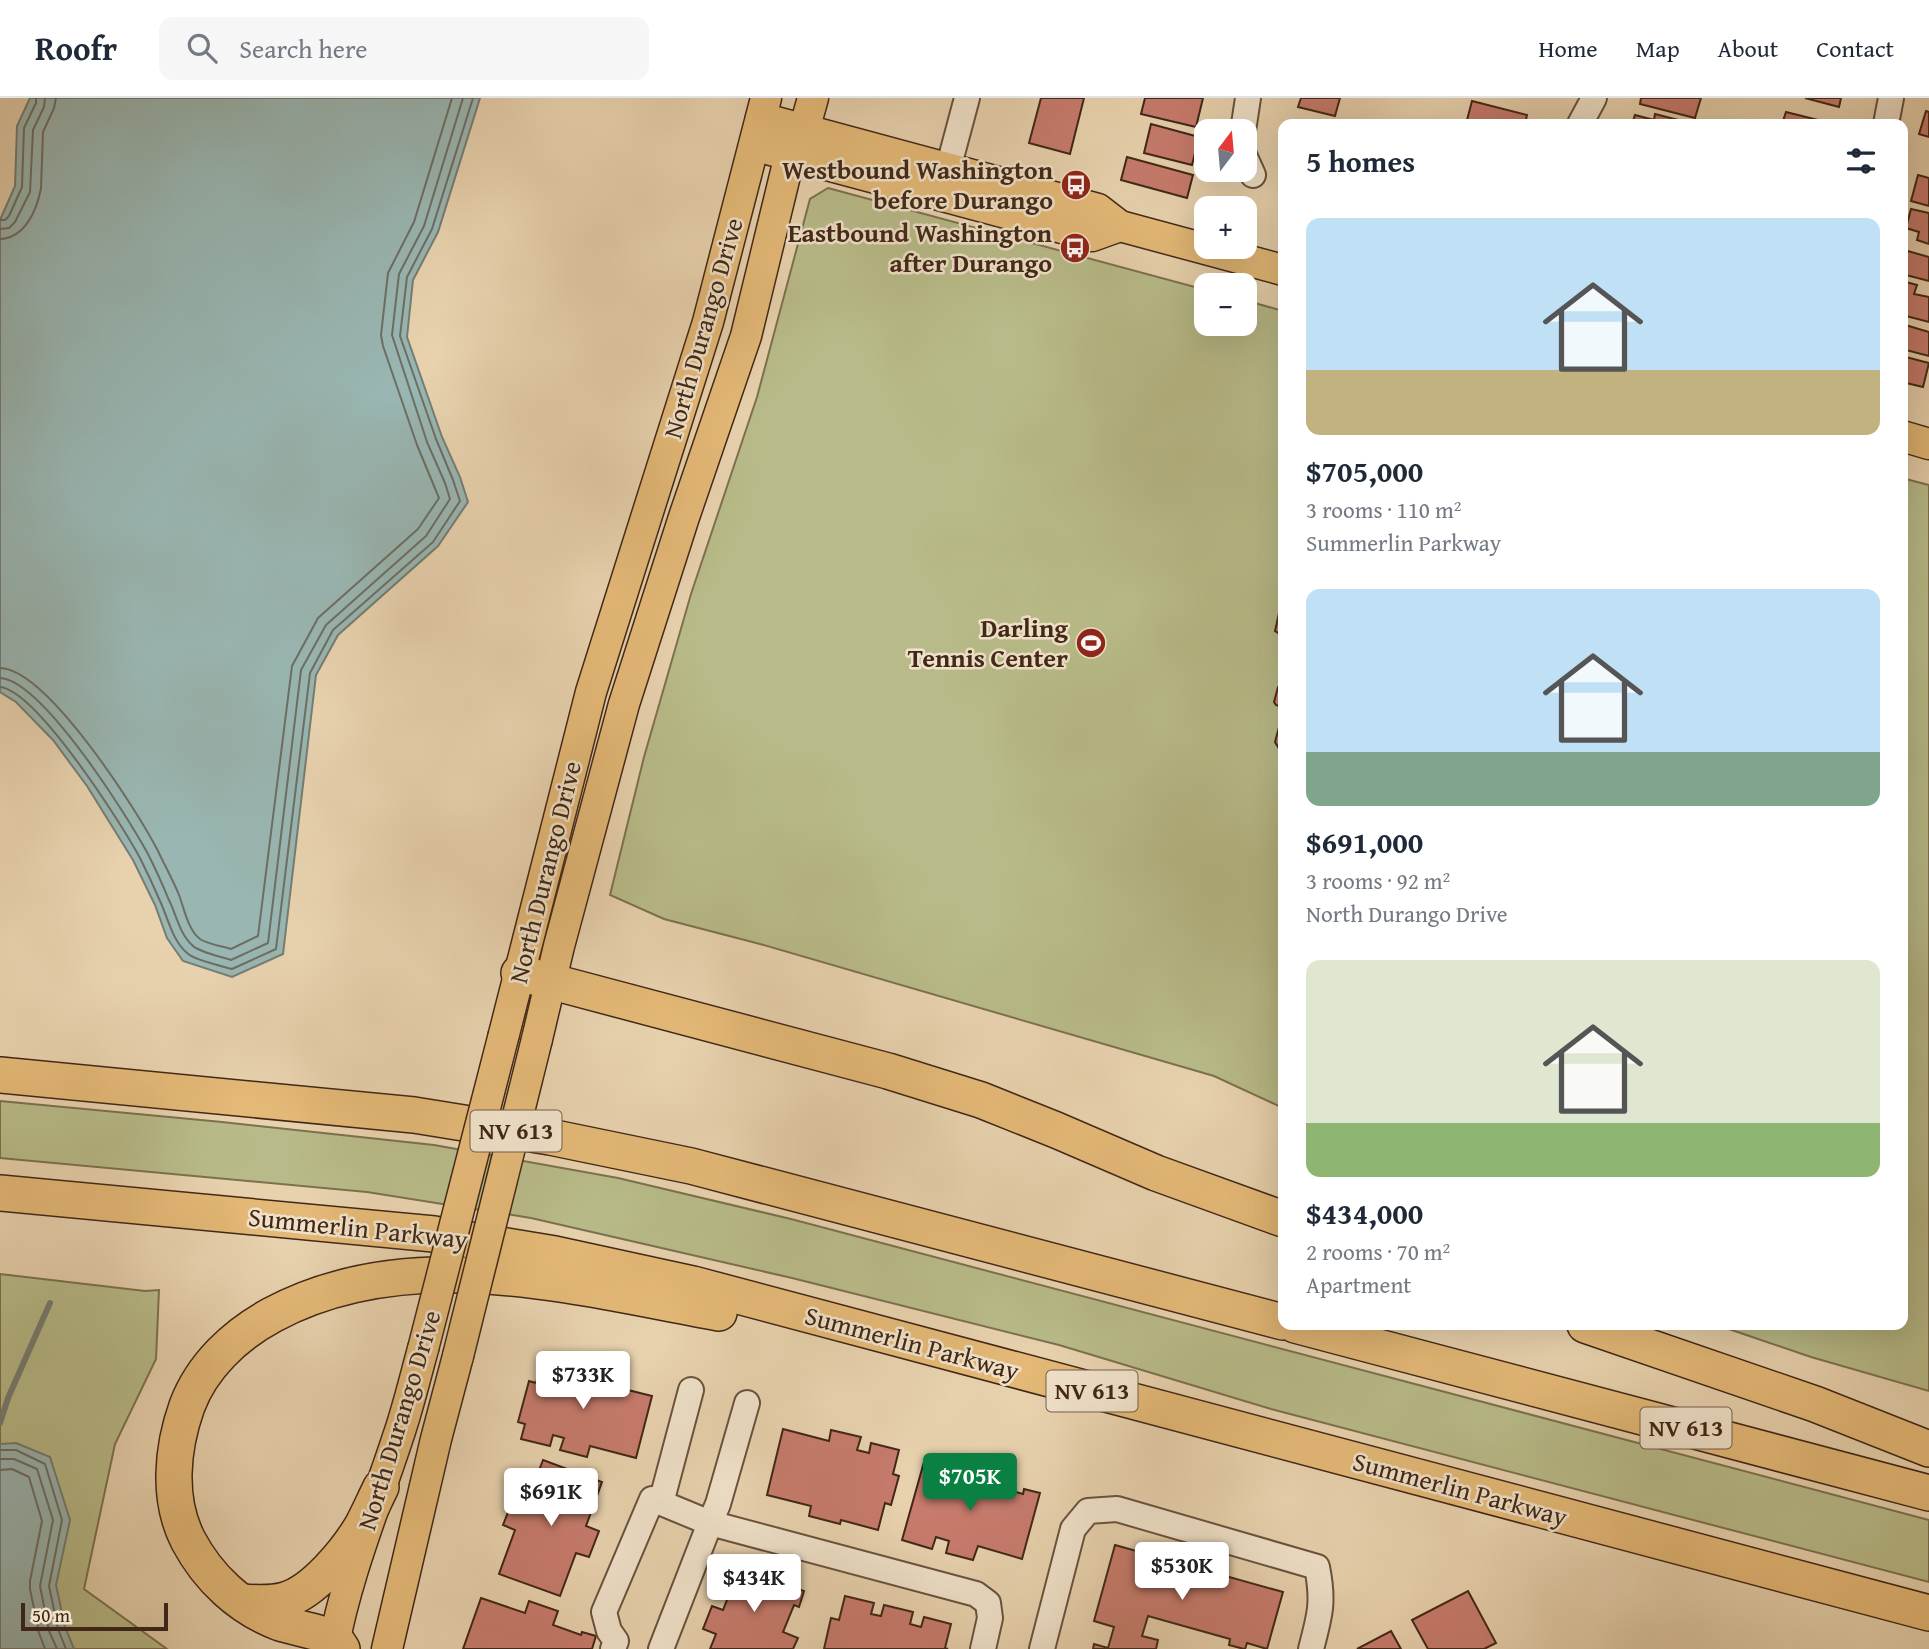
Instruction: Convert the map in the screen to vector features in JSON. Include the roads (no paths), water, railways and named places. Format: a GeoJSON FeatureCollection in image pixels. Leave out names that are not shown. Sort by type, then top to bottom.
{"type":"FeatureCollection","features":[{"type":"Feature","properties":{"kind":"highway"},"geometry":{"type":"LineString","coordinates":[[535,977],[888,1071],[981,1100],[1156,1173],[1278,1217]]}},
{"type":"Feature","properties":{"kind":"highway","name":"NV 613"},"geometry":{"type":"LineString","coordinates":[[0,1076],[414,1115],[614,1149],[704,1170],[1278,1321]]}},
{"type":"Feature","properties":{"kind":"highway","name":"Summerlin Parkway"},"geometry":{"type":"LineString","coordinates":[[0,1193],[434,1234],[555,1254],[693,1284],[1929,1613]]}},
{"type":"Feature","properties":{"kind":"highway"},"geometry":{"type":"LineString","coordinates":[[336,1646],[260,1615],[217,1582],[205,1568],[186,1536],[174,1483],[176,1441],[190,1399],[202,1378],[217,1357],[236,1338],[283,1309],[325,1292],[407,1276],[510,1278],[980,1361]]}},
{"type":"Feature","properties":{"kind":"highway","name":"NV 613"},"geometry":{"type":"LineString","coordinates":[[1314,1330],[1929,1493]]}},
{"type":"Feature","properties":{"kind":"highway"},"geometry":{"type":"LineString","coordinates":[[1600,1330],[1815,1404],[1929,1449]]}},
{"type":"Feature","properties":{"kind":"highway"},"geometry":{"type":"LineString","coordinates":[[241,1602],[283,1601],[295,1597],[306,1588],[346,1549],[362,1525],[381,1486]]}},
{"type":"Feature","properties":{"kind":"main road","name":"North Durango Drive"},"geometry":{"type":"LineString","coordinates":[[336,1646],[423,1349],[504,1034],[535,977],[684,517],[746,336],[797,143],[813,98]]}},
{"type":"Feature","properties":{"kind":"main road","name":"North Durango Drive"},"geometry":{"type":"LineString","coordinates":[[387,1649],[436,1439],[537,1039],[535,977],[591,692],[708,322],[760,121]]}},
{"type":"Feature","properties":{"kind":"main road"},"geometry":{"type":"LineString","coordinates":[[760,121],[797,143],[1092,236],[1120,226]]}},
{"type":"Feature","properties":{"kind":"main road"},"geometry":{"type":"LineString","coordinates":[[797,143],[948,169],[1098,209],[1120,226],[1278,269]]}},
{"type":"Feature","properties":{"kind":"main road"},"geometry":{"type":"LineString","coordinates":[[1908,438],[1929,444]]}},
{"type":"Feature","properties":{"kind":"street"},"geometry":{"type":"LineString","coordinates":[[948,169],[967,98]]}},
{"type":"Feature","properties":{"kind":"street"},"geometry":{"type":"LineString","coordinates":[[1245,119],[1248,98]]}},
{"type":"Feature","properties":{"kind":"street"},"geometry":{"type":"LineString","coordinates":[[1583,119],[1594,98]]}},
{"type":"Feature","properties":{"kind":"street"},"geometry":{"type":"LineString","coordinates":[[1887,119],[1891,98]]}},
{"type":"Feature","properties":{"kind":"street"},"geometry":{"type":"LineString","coordinates":[[661,1503],[691,1390]]}},
{"type":"Feature","properties":{"kind":"street"},"geometry":{"type":"LineString","coordinates":[[661,1649],[718,1504],[747,1403]]}},
{"type":"Feature","properties":{"kind":"street"},"geometry":{"type":"LineString","coordinates":[[613,1649],[616,1641],[609,1631],[604,1612],[652,1499],[710,1523],[976,1594],[988,1604],[990,1618],[983,1649]]}},
{"type":"Feature","properties":{"kind":"street"},"geometry":{"type":"LineString","coordinates":[[1042,1649],[1073,1529],[1088,1511],[1117,1509],[1317,1567],[1322,1590],[1321,1610],[1311,1649]]}},
{"type":"Feature","properties":{"kind":"water"},"geometry":{"type":"Polygon","coordinates":[[[30,98],[480,98],[438,232],[413,280],[407,337],[468,502],[438,546],[338,635],[316,675],[283,954],[232,977],[183,961],[167,938],[155,905],[133,860],[87,786],[53,740],[16,702],[0,692],[0,220],[15,186],[17,126],[30,98]]]}},
{"type":"Feature","properties":{"kind":"water"},"geometry":{"type":"Polygon","coordinates":[[[16,1443],[50,1457],[70,1520],[56,1585],[65,1627],[74,1649],[0,1649],[0,1444],[16,1443]]]}},
{"type":"Feature","properties":{"kind":"waterway"},"geometry":{"type":"LineString","coordinates":[[0,1423],[8,1398],[50,1303]]}},
{"type":"Feature","properties":{"kind":"place","name":"Westbound Washington before Durango"},"geometry":{"type":"Point","coordinates":[1076,185]}},
{"type":"Feature","properties":{"kind":"place","name":"Eastbound Washington after Durango"},"geometry":{"type":"Point","coordinates":[1075,248]}},
{"type":"Feature","properties":{"kind":"place","name":"Darling Tennis Center"},"geometry":{"type":"Point","coordinates":[1091,643]}}]}
